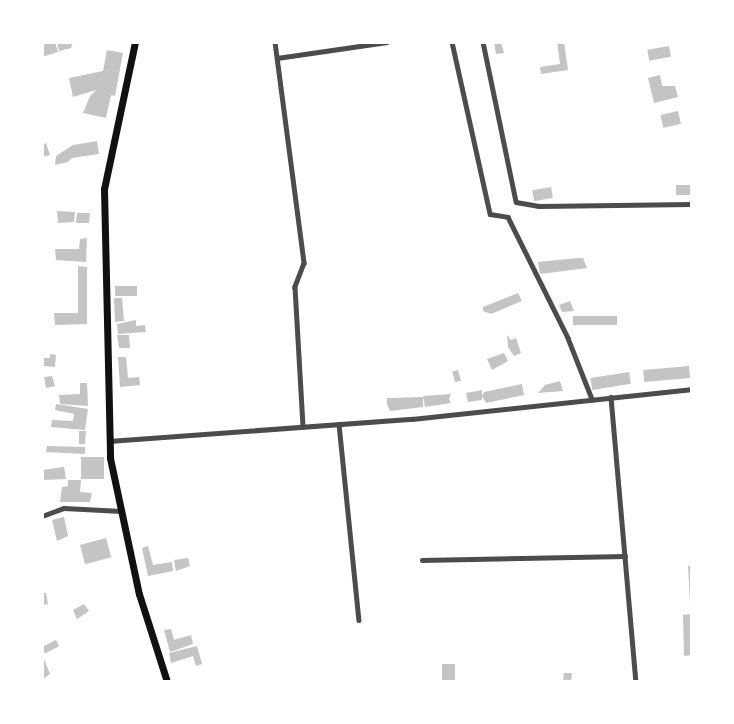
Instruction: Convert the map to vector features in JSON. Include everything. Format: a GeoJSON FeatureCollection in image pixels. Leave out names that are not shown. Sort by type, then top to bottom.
{"type":"FeatureCollection","features":[{"type":"Feature","properties":{"kind":"main road"},"geometry":{"type":"LineString","coordinates":[[135,42],[104,189],[109,441],[110,458],[140,594],[167,682]]}},
{"type":"Feature","properties":{"kind":"street"},"geometry":{"type":"LineString","coordinates":[[276,42],[304,263],[295,287],[303,427]]}},
{"type":"Feature","properties":{"kind":"street"},"geometry":{"type":"LineString","coordinates":[[278,58],[387,42]]}},
{"type":"Feature","properties":{"kind":"street"},"geometry":{"type":"LineString","coordinates":[[452,42],[490,214],[508,217],[568,338],[592,399]]}},
{"type":"Feature","properties":{"kind":"street"},"geometry":{"type":"LineString","coordinates":[[483,42],[516,202],[539,206],[692,204]]}},
{"type":"Feature","properties":{"kind":"street"},"geometry":{"type":"LineString","coordinates":[[109,441],[339,424],[692,389]]}},
{"type":"Feature","properties":{"kind":"street"},"geometry":{"type":"LineString","coordinates":[[611,397],[636,682]]}},
{"type":"Feature","properties":{"kind":"street"},"geometry":{"type":"LineString","coordinates":[[339,424],[359,620]]}},
{"type":"Feature","properties":{"kind":"street"},"geometry":{"type":"LineString","coordinates":[[42,516],[64,508],[121,512]]}},
{"type":"Feature","properties":{"kind":"street"},"geometry":{"type":"LineString","coordinates":[[422,560],[625,556]]}},
{"type":"Feature","properties":{"kind":"building"},"geometry":{"type":"Polygon","coordinates":[[[55,42],[58,52],[45,56],[42,54],[42,45],[55,42]]]}},
{"type":"Feature","properties":{"kind":"building"},"geometry":{"type":"Polygon","coordinates":[[[57,42],[73,42],[71,48],[59,51],[57,42]]]}},
{"type":"Feature","properties":{"kind":"building"},"geometry":{"type":"Polygon","coordinates":[[[494,42],[501,42],[504,53],[496,54],[494,42]]]}},
{"type":"Feature","properties":{"kind":"building"},"geometry":{"type":"Polygon","coordinates":[[[557,42],[564,42],[568,70],[541,74],[540,67],[560,64],[557,42]]]}},
{"type":"Feature","properties":{"kind":"building"},"geometry":{"type":"Polygon","coordinates":[[[669,46],[671,57],[649,61],[647,50],[669,46]]]}},
{"type":"Feature","properties":{"kind":"building"},"geometry":{"type":"Polygon","coordinates":[[[107,50],[123,53],[115,96],[111,95],[106,118],[83,113],[90,96],[96,90],[73,97],[69,78],[103,71],[107,50]]]}},
{"type":"Feature","properties":{"kind":"building"},"geometry":{"type":"Polygon","coordinates":[[[660,75],[662,86],[675,86],[678,97],[654,103],[648,78],[660,75]]]}},
{"type":"Feature","properties":{"kind":"building"},"geometry":{"type":"Polygon","coordinates":[[[678,111],[681,124],[663,128],[660,115],[678,111]]]}},
{"type":"Feature","properties":{"kind":"building"},"geometry":{"type":"Polygon","coordinates":[[[97,141],[99,154],[72,158],[68,162],[55,165],[56,156],[73,145],[97,141]]]}},
{"type":"Feature","properties":{"kind":"building"},"geometry":{"type":"Polygon","coordinates":[[[46,143],[50,155],[42,157],[42,145],[46,143]]]}},
{"type":"Feature","properties":{"kind":"building"},"geometry":{"type":"Polygon","coordinates":[[[676,185],[692,185],[692,195],[676,195],[676,185]]]}},
{"type":"Feature","properties":{"kind":"building"},"geometry":{"type":"Polygon","coordinates":[[[551,187],[553,198],[534,201],[532,190],[551,187]]]}},
{"type":"Feature","properties":{"kind":"building"},"geometry":{"type":"Polygon","coordinates":[[[57,211],[75,212],[74,222],[58,223],[57,211]]]}},
{"type":"Feature","properties":{"kind":"building"},"geometry":{"type":"Polygon","coordinates":[[[77,213],[90,213],[89,223],[76,223],[77,213]]]}},
{"type":"Feature","properties":{"kind":"building"},"geometry":{"type":"Polygon","coordinates":[[[87,238],[86,262],[56,260],[55,249],[79,249],[80,239],[87,238]]]}},
{"type":"Feature","properties":{"kind":"building"},"geometry":{"type":"Polygon","coordinates":[[[583,258],[587,268],[540,274],[538,262],[583,258]]]}},
{"type":"Feature","properties":{"kind":"building"},"geometry":{"type":"Polygon","coordinates":[[[78,266],[87,267],[87,324],[55,325],[54,313],[78,313],[78,266]]]}},
{"type":"Feature","properties":{"kind":"building"},"geometry":{"type":"Polygon","coordinates":[[[115,286],[137,286],[137,296],[115,296],[115,286]]]}},
{"type":"Feature","properties":{"kind":"building"},"geometry":{"type":"Polygon","coordinates":[[[518,293],[522,301],[491,314],[483,311],[483,307],[518,293]]]}},
{"type":"Feature","properties":{"kind":"building"},"geometry":{"type":"Polygon","coordinates":[[[114,298],[122,298],[124,321],[115,322],[114,298]]]}},
{"type":"Feature","properties":{"kind":"building"},"geometry":{"type":"Polygon","coordinates":[[[570,301],[574,311],[562,312],[559,305],[570,301]]]}},
{"type":"Feature","properties":{"kind":"building"},"geometry":{"type":"Polygon","coordinates":[[[573,316],[617,316],[617,325],[573,325],[573,316]]]}},
{"type":"Feature","properties":{"kind":"building"},"geometry":{"type":"Polygon","coordinates":[[[136,320],[136,326],[145,325],[146,332],[118,334],[117,324],[136,320]]]}},
{"type":"Feature","properties":{"kind":"building"},"geometry":{"type":"Polygon","coordinates":[[[117,335],[129,335],[130,348],[119,348],[117,335]]]}},
{"type":"Feature","properties":{"kind":"building"},"geometry":{"type":"Polygon","coordinates":[[[507,335],[511,340],[516,338],[521,353],[514,356],[508,347],[507,335]]]}},
{"type":"Feature","properties":{"kind":"building"},"geometry":{"type":"Polygon","coordinates":[[[504,353],[508,361],[492,370],[487,359],[504,353]]]}},
{"type":"Feature","properties":{"kind":"building"},"geometry":{"type":"Polygon","coordinates":[[[50,354],[56,355],[55,367],[44,366],[44,358],[50,358],[50,354]]]}},
{"type":"Feature","properties":{"kind":"building"},"geometry":{"type":"Polygon","coordinates":[[[118,357],[126,357],[128,378],[139,377],[140,385],[120,387],[118,357]]]}},
{"type":"Feature","properties":{"kind":"building"},"geometry":{"type":"Polygon","coordinates":[[[689,366],[690,378],[644,382],[643,370],[689,366]]]}},
{"type":"Feature","properties":{"kind":"building"},"geometry":{"type":"Polygon","coordinates":[[[458,370],[461,381],[455,382],[452,372],[458,370]]]}},
{"type":"Feature","properties":{"kind":"building"},"geometry":{"type":"Polygon","coordinates":[[[629,372],[631,384],[592,390],[590,378],[629,372]]]}},
{"type":"Feature","properties":{"kind":"building"},"geometry":{"type":"Polygon","coordinates":[[[52,376],[55,386],[46,388],[44,377],[52,376]]]}},
{"type":"Feature","properties":{"kind":"building"},"geometry":{"type":"Polygon","coordinates":[[[560,381],[563,391],[538,393],[545,385],[560,381]]]}},
{"type":"Feature","properties":{"kind":"building"},"geometry":{"type":"Polygon","coordinates":[[[80,383],[87,383],[88,406],[60,404],[59,395],[80,394],[80,383]]]}},
{"type":"Feature","properties":{"kind":"building"},"geometry":{"type":"Polygon","coordinates":[[[522,384],[524,395],[486,403],[482,396],[484,392],[522,384]]]}},
{"type":"Feature","properties":{"kind":"building"},"geometry":{"type":"Polygon","coordinates":[[[482,390],[482,400],[468,402],[466,393],[482,390]]]}},
{"type":"Feature","properties":{"kind":"building"},"geometry":{"type":"Polygon","coordinates":[[[451,394],[449,399],[451,403],[425,407],[423,396],[451,394]]]}},
{"type":"Feature","properties":{"kind":"building"},"geometry":{"type":"Polygon","coordinates":[[[423,397],[423,407],[390,411],[387,404],[387,398],[423,397]]]}},
{"type":"Feature","properties":{"kind":"building"},"geometry":{"type":"Polygon","coordinates":[[[56,404],[88,409],[85,430],[51,427],[52,420],[73,421],[74,414],[55,410],[56,404]]]}},
{"type":"Feature","properties":{"kind":"building"},"geometry":{"type":"Polygon","coordinates":[[[79,431],[86,431],[85,444],[79,444],[79,431]]]}},
{"type":"Feature","properties":{"kind":"building"},"geometry":{"type":"Polygon","coordinates":[[[47,446],[85,447],[85,454],[46,452],[47,446]]]}},
{"type":"Feature","properties":{"kind":"building"},"geometry":{"type":"Polygon","coordinates":[[[81,457],[104,457],[104,479],[81,479],[81,457]]]}},
{"type":"Feature","properties":{"kind":"building"},"geometry":{"type":"Polygon","coordinates":[[[64,467],[66,479],[42,480],[42,470],[64,467]]]}},
{"type":"Feature","properties":{"kind":"building"},"geometry":{"type":"Polygon","coordinates":[[[68,480],[81,480],[80,492],[92,493],[90,502],[60,502],[62,487],[68,486],[68,480]]]}},
{"type":"Feature","properties":{"kind":"building"},"geometry":{"type":"Polygon","coordinates":[[[64,517],[68,536],[57,541],[52,520],[64,517]]]}},
{"type":"Feature","properties":{"kind":"building"},"geometry":{"type":"Polygon","coordinates":[[[106,538],[111,557],[85,564],[80,545],[106,538]]]}},
{"type":"Feature","properties":{"kind":"building"},"geometry":{"type":"Polygon","coordinates":[[[148,546],[153,565],[172,562],[173,571],[148,576],[142,548],[148,546]]]}},
{"type":"Feature","properties":{"kind":"building"},"geometry":{"type":"Polygon","coordinates":[[[188,558],[190,566],[176,571],[174,560],[188,558]]]}},
{"type":"Feature","properties":{"kind":"building"},"geometry":{"type":"Polygon","coordinates":[[[688,566],[692,566],[692,603],[690,603],[688,566]]]}},
{"type":"Feature","properties":{"kind":"building"},"geometry":{"type":"Polygon","coordinates":[[[42,593],[46,593],[48,604],[42,605],[42,593]]]}},
{"type":"Feature","properties":{"kind":"building"},"geometry":{"type":"Polygon","coordinates":[[[84,604],[89,611],[77,619],[73,610],[84,604]]]}},
{"type":"Feature","properties":{"kind":"building"},"geometry":{"type":"Polygon","coordinates":[[[692,614],[692,655],[684,656],[683,615],[692,614]]]}},
{"type":"Feature","properties":{"kind":"building"},"geometry":{"type":"Polygon","coordinates":[[[171,629],[174,640],[191,635],[193,644],[170,652],[164,630],[171,629]]]}},
{"type":"Feature","properties":{"kind":"building"},"geometry":{"type":"Polygon","coordinates":[[[56,640],[59,646],[45,654],[42,647],[56,640]]]}},
{"type":"Feature","properties":{"kind":"building"},"geometry":{"type":"Polygon","coordinates":[[[197,646],[202,664],[196,666],[193,656],[171,663],[169,653],[197,646]]]}},
{"type":"Feature","properties":{"kind":"building"},"geometry":{"type":"Polygon","coordinates":[[[42,654],[50,674],[42,680],[42,654]]]}},
{"type":"Feature","properties":{"kind":"building"},"geometry":{"type":"Polygon","coordinates":[[[442,664],[455,664],[455,682],[442,682],[442,664]]]}},
{"type":"Feature","properties":{"kind":"building"},"geometry":{"type":"Polygon","coordinates":[[[564,673],[572,673],[571,682],[563,682],[564,673]]]}}]}
